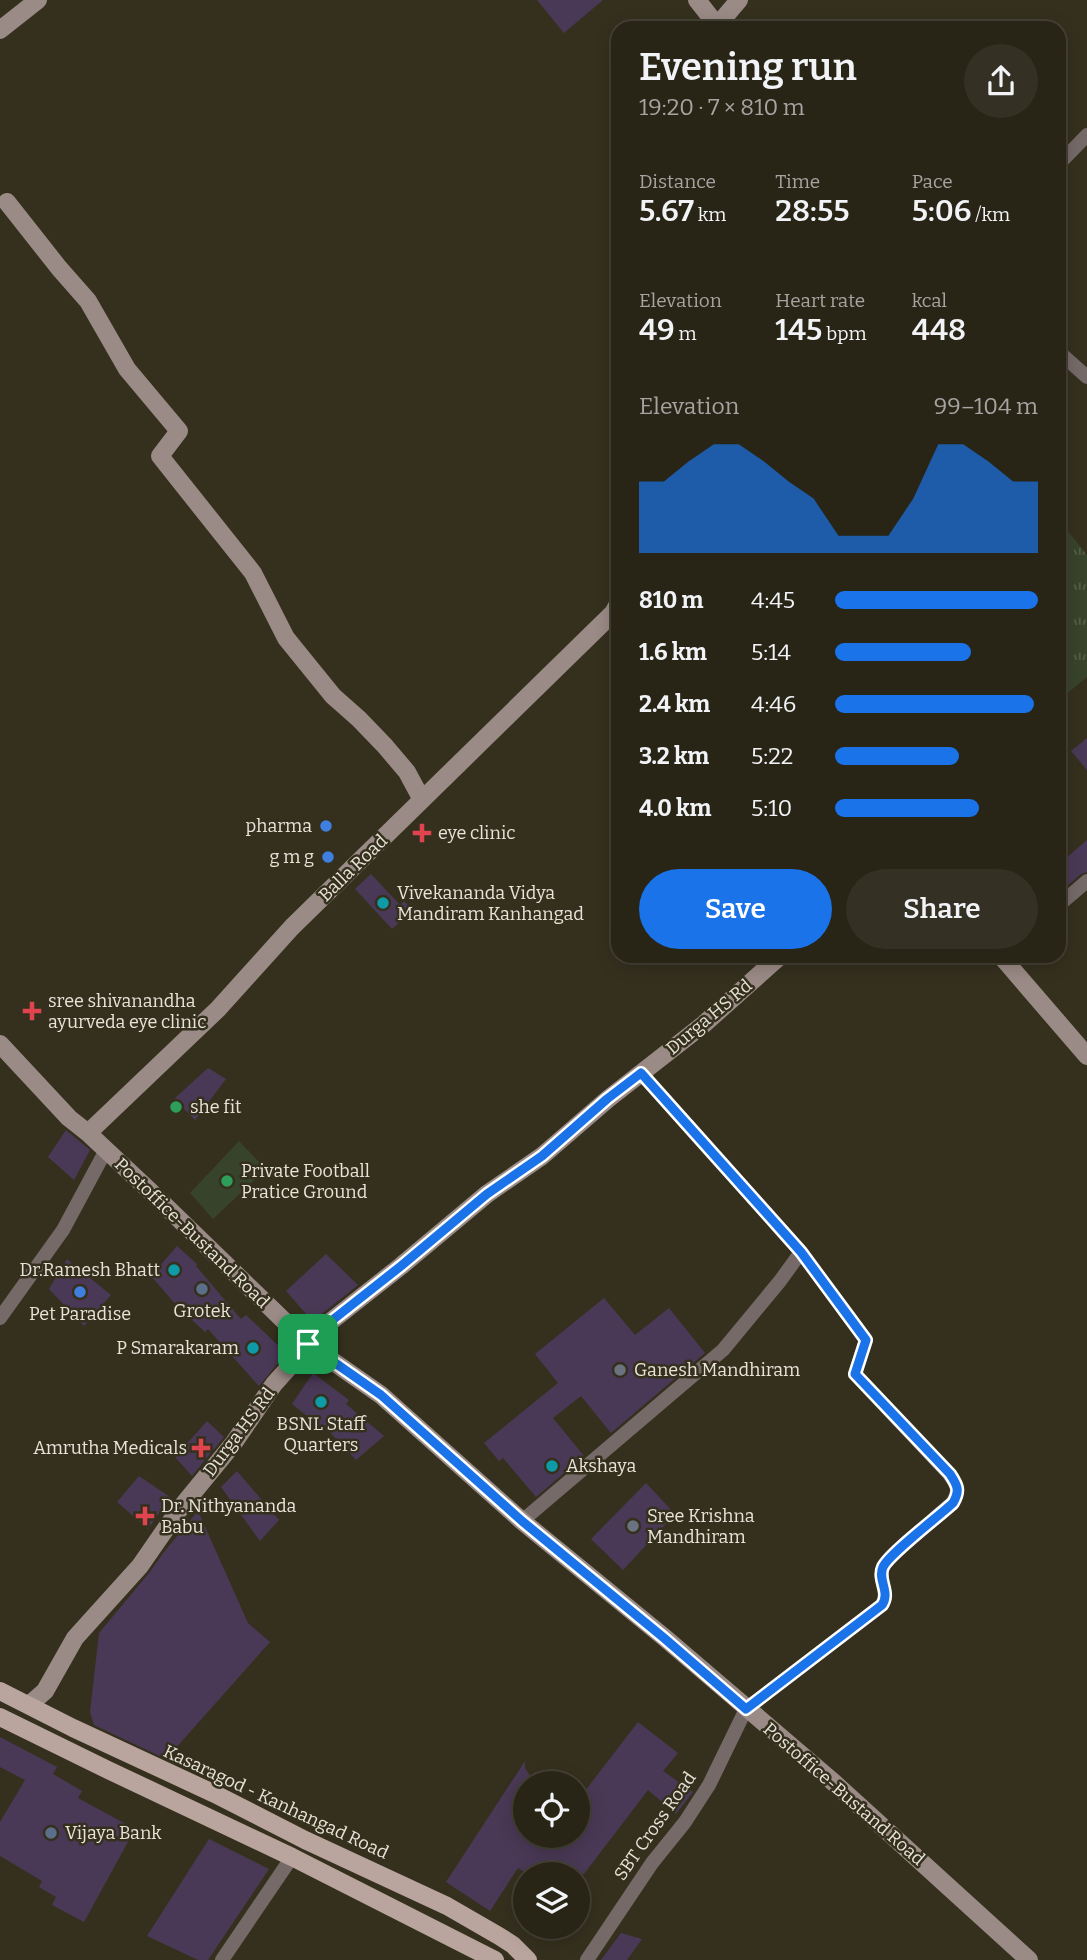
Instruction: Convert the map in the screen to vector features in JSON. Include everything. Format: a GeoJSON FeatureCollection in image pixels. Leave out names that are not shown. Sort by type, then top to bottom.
{"type":"FeatureCollection","features":[{"type":"Feature","properties":{"kind":"main road","name":"Kasaragod - Kanhangad Road"},"geometry":{"type":"LineString","coordinates":[[0,1691],[447,1906],[506,1941],[528,1960]]}},
{"type":"Feature","properties":{"kind":"main road"},"geometry":{"type":"LineString","coordinates":[[0,1717],[292,1857],[495,1960]]}},
{"type":"Feature","properties":{"kind":"street"},"geometry":{"type":"LineString","coordinates":[[0,30],[38,0]]}},
{"type":"Feature","properties":{"kind":"street"},"geometry":{"type":"LineString","coordinates":[[697,0],[713,21]]}},
{"type":"Feature","properties":{"kind":"street"},"geometry":{"type":"LineString","coordinates":[[723,21],[740,0]]}},
{"type":"Feature","properties":{"kind":"street"},"geometry":{"type":"LineString","coordinates":[[1066,157],[1087,135]]}},
{"type":"Feature","properties":{"kind":"street"},"geometry":{"type":"LineString","coordinates":[[2,203],[88,301],[127,369],[179,431],[160,456],[253,573],[286,638],[333,696],[359,719],[407,772],[422,800]]}},
{"type":"Feature","properties":{"kind":"street"},"geometry":{"type":"LineString","coordinates":[[1066,358],[1087,377]]}},
{"type":"Feature","properties":{"kind":"street","name":"Balla Road"},"geometry":{"type":"LineString","coordinates":[[88,1133],[218,1009],[292,928],[611,616]]}},
{"type":"Feature","properties":{"kind":"street"},"geometry":{"type":"LineString","coordinates":[[1066,899],[1087,881]]}},
{"type":"Feature","properties":{"kind":"street","name":"Durga HS Rd"},"geometry":{"type":"LineString","coordinates":[[29,1705],[45,1692],[75,1638],[139,1566],[178,1511],[233,1444],[274,1384],[330,1322],[487,1194],[542,1156],[607,1099],[704,1024],[772,963]]}},
{"type":"Feature","properties":{"kind":"street"},"geometry":{"type":"LineString","coordinates":[[1007,963],[1087,1056]]}},
{"type":"Feature","properties":{"kind":"street","name":"Postoffice-Bustand Road"},"geometry":{"type":"LineString","coordinates":[[0,1044],[69,1118],[106,1150],[308,1344],[381,1395],[522,1521],[831,1780],[1028,1960]]}},
{"type":"Feature","properties":{"kind":"street"},"geometry":{"type":"LineString","coordinates":[[641,1073],[801,1252],[866,1340],[855,1374],[950,1474],[957,1485],[958,1493],[953,1503],[883,1566],[881,1575],[886,1595],[882,1605],[746,1709]]}},
{"type":"Feature","properties":{"kind":"street"},"geometry":{"type":"LineString","coordinates":[[0,1318],[64,1230],[106,1150]]}},
{"type":"Feature","properties":{"kind":"street"},"geometry":{"type":"LineString","coordinates":[[522,1521],[723,1350],[801,1252]]}},
{"type":"Feature","properties":{"kind":"street","name":"SBT Cross Road"},"geometry":{"type":"LineString","coordinates":[[587,1960],[652,1863],[685,1822],[709,1785],[746,1709]]}},
{"type":"Feature","properties":{"kind":"street"},"geometry":{"type":"LineString","coordinates":[[222,1960],[292,1857]]}},
{"type":"Feature","properties":{"kind":"green space"},"geometry":{"type":"Polygon","coordinates":[[[1066,529],[1087,555],[1087,677],[1066,694],[1066,529]]]}},
{"type":"Feature","properties":{"kind":"green space","name":"Private Football Pratice Ground"},"geometry":{"type":"Polygon","coordinates":[[[239,1141],[266,1169],[213,1219],[190,1193],[239,1141]]]}},
{"type":"Feature","properties":{"kind":"building"},"geometry":{"type":"Polygon","coordinates":[[[537,0],[603,0],[564,33],[537,0]]]}},
{"type":"Feature","properties":{"kind":"building"},"geometry":{"type":"Polygon","coordinates":[[[1087,738],[1087,770],[1071,751],[1087,738]]]}},
{"type":"Feature","properties":{"kind":"building"},"geometry":{"type":"Polygon","coordinates":[[[1087,840],[1087,872],[1066,887],[1066,858],[1087,840]]]}},
{"type":"Feature","properties":{"kind":"building","name":"Vivekananda Vidya Mandiram Kanhangad"},"geometry":{"type":"Polygon","coordinates":[[[371,874],[400,905],[404,901],[413,910],[392,929],[355,889],[371,874]]]}},
{"type":"Feature","properties":{"kind":"building"},"geometry":{"type":"Polygon","coordinates":[[[208,1068],[226,1079],[195,1120],[174,1099],[208,1068]]]}},
{"type":"Feature","properties":{"kind":"building"},"geometry":{"type":"Polygon","coordinates":[[[66,1130],[90,1150],[74,1180],[48,1157],[66,1130]]]}},
{"type":"Feature","properties":{"kind":"building"},"geometry":{"type":"Polygon","coordinates":[[[177,1246],[197,1264],[241,1319],[246,1315],[286,1353],[259,1386],[208,1329],[205,1332],[177,1306],[151,1276],[177,1246]]]}},
{"type":"Feature","properties":{"kind":"building"},"geometry":{"type":"Polygon","coordinates":[[[326,1254],[358,1285],[314,1323],[286,1291],[326,1254]]]}},
{"type":"Feature","properties":{"kind":"building","name":"Pet Paradise"},"geometry":{"type":"Polygon","coordinates":[[[67,1259],[111,1295],[84,1326],[49,1289],[67,1259]]]}},
{"type":"Feature","properties":{"kind":"building","name":"Ganesh Mandhiram"},"geometry":{"type":"Polygon","coordinates":[[[604,1298],[635,1335],[669,1308],[705,1353],[611,1433],[581,1396],[553,1418],[584,1456],[536,1497],[503,1458],[499,1461],[484,1443],[558,1383],[535,1354],[604,1298]]]}},
{"type":"Feature","properties":{"kind":"building"},"geometry":{"type":"Polygon","coordinates":[[[313,1373],[349,1400],[346,1404],[384,1436],[356,1460],[325,1427],[323,1429],[292,1404],[313,1373]]]}},
{"type":"Feature","properties":{"kind":"building","name":"Amrutha Medicals"},"geometry":{"type":"Polygon","coordinates":[[[207,1421],[224,1437],[192,1476],[175,1457],[207,1421]]]}},
{"type":"Feature","properties":{"kind":"building"},"geometry":{"type":"Polygon","coordinates":[[[237,1471],[279,1520],[260,1541],[221,1487],[237,1471]]]}},
{"type":"Feature","properties":{"kind":"building","name":"Dr. Nithyananda Babu"},"geometry":{"type":"Polygon","coordinates":[[[139,1476],[170,1497],[148,1529],[117,1502],[139,1476]]]}},
{"type":"Feature","properties":{"kind":"building","name":"Sree Krishna Mandhiram"},"geometry":{"type":"Polygon","coordinates":[[[646,1483],[675,1514],[623,1570],[591,1539],[646,1483]]]}},
{"type":"Feature","properties":{"kind":"building"},"geometry":{"type":"Polygon","coordinates":[[[198,1511],[248,1623],[270,1642],[166,1759],[94,1725],[90,1712],[99,1633],[198,1511]]]}},
{"type":"Feature","properties":{"kind":"building"},"geometry":{"type":"Polygon","coordinates":[[[638,1722],[678,1753],[663,1771],[693,1792],[676,1814],[648,1790],[590,1866],[590,1862],[513,1862],[513,1876],[490,1911],[446,1882],[513,1779],[513,1848],[590,1848],[590,1784],[638,1722]]]}},
{"type":"Feature","properties":{"kind":"building"},"geometry":{"type":"Polygon","coordinates":[[[0,1737],[57,1767],[53,1774],[82,1791],[78,1798],[135,1829],[84,1922],[52,1905],[56,1897],[39,1887],[42,1881],[0,1856],[0,1822],[25,1780],[0,1767],[0,1737]]]}},
{"type":"Feature","properties":{"kind":"building"},"geometry":{"type":"Polygon","coordinates":[[[525,1761],[527,1771],[518,1771],[525,1761]]]}},
{"type":"Feature","properties":{"kind":"building"},"geometry":{"type":"Polygon","coordinates":[[[209,1839],[269,1869],[208,1960],[198,1960],[147,1936],[209,1839]]]}},
{"type":"Feature","properties":{"kind":"building"},"geometry":{"type":"Polygon","coordinates":[[[621,1933],[642,1939],[627,1960],[601,1960],[621,1933]]]}},
{"type":"Feature","properties":{"kind":"place","name":"pharma"},"geometry":{"type":"Point","coordinates":[326,826]}},
{"type":"Feature","properties":{"kind":"place","name":"eye clinic"},"geometry":{"type":"Point","coordinates":[422,833]}},
{"type":"Feature","properties":{"kind":"place","name":"g m g"},"geometry":{"type":"Point","coordinates":[328,857]}},
{"type":"Feature","properties":{"kind":"place","name":"Vivekananda Vidya Mandiram Kanhangad"},"geometry":{"type":"Point","coordinates":[383,903]}},
{"type":"Feature","properties":{"kind":"place","name":"sree shivanandha ayurveda eye clinic"},"geometry":{"type":"Point","coordinates":[32,1011]}},
{"type":"Feature","properties":{"kind":"place","name":"she fit"},"geometry":{"type":"Point","coordinates":[176,1107]}},
{"type":"Feature","properties":{"kind":"place","name":"Private Football Pratice Ground"},"geometry":{"type":"Point","coordinates":[227,1181]}},
{"type":"Feature","properties":{"kind":"place","name":"Dr.Ramesh Bhatt"},"geometry":{"type":"Point","coordinates":[174,1270]}},
{"type":"Feature","properties":{"kind":"place","name":"Grotek"},"geometry":{"type":"Point","coordinates":[202,1289]}},
{"type":"Feature","properties":{"kind":"place","name":"Pet Paradise"},"geometry":{"type":"Point","coordinates":[80,1292]}},
{"type":"Feature","properties":{"kind":"place","name":"P Smarakaram"},"geometry":{"type":"Point","coordinates":[253,1348]}},
{"type":"Feature","properties":{"kind":"place","name":"Ganesh Mandhiram"},"geometry":{"type":"Point","coordinates":[620,1370]}},
{"type":"Feature","properties":{"kind":"place","name":"BSNL Staff Quarters"},"geometry":{"type":"Point","coordinates":[321,1402]}},
{"type":"Feature","properties":{"kind":"place","name":"Amrutha Medicals"},"geometry":{"type":"Point","coordinates":[201,1448]}},
{"type":"Feature","properties":{"kind":"place","name":"Akshaya"},"geometry":{"type":"Point","coordinates":[552,1466]}},
{"type":"Feature","properties":{"kind":"place","name":"Dr. Nithyananda Babu"},"geometry":{"type":"Point","coordinates":[145,1516]}},
{"type":"Feature","properties":{"kind":"place","name":"Sree Krishna Mandhiram"},"geometry":{"type":"Point","coordinates":[633,1526]}},
{"type":"Feature","properties":{"kind":"place","name":"Vijaya Bank"},"geometry":{"type":"Point","coordinates":[51,1833]}},
{"type":"Feature","properties":{"kind":"route"},"geometry":{"type":"LineString","coordinates":[[641,1073],[801,1252],[866,1340],[855,1374],[950,1474],[957,1485],[958,1493],[953,1503],[883,1566],[881,1575],[886,1595],[882,1605],[746,1709],[522,1521],[381,1395],[308,1344],[330,1322],[487,1194],[542,1156],[641,1073]]}}]}
